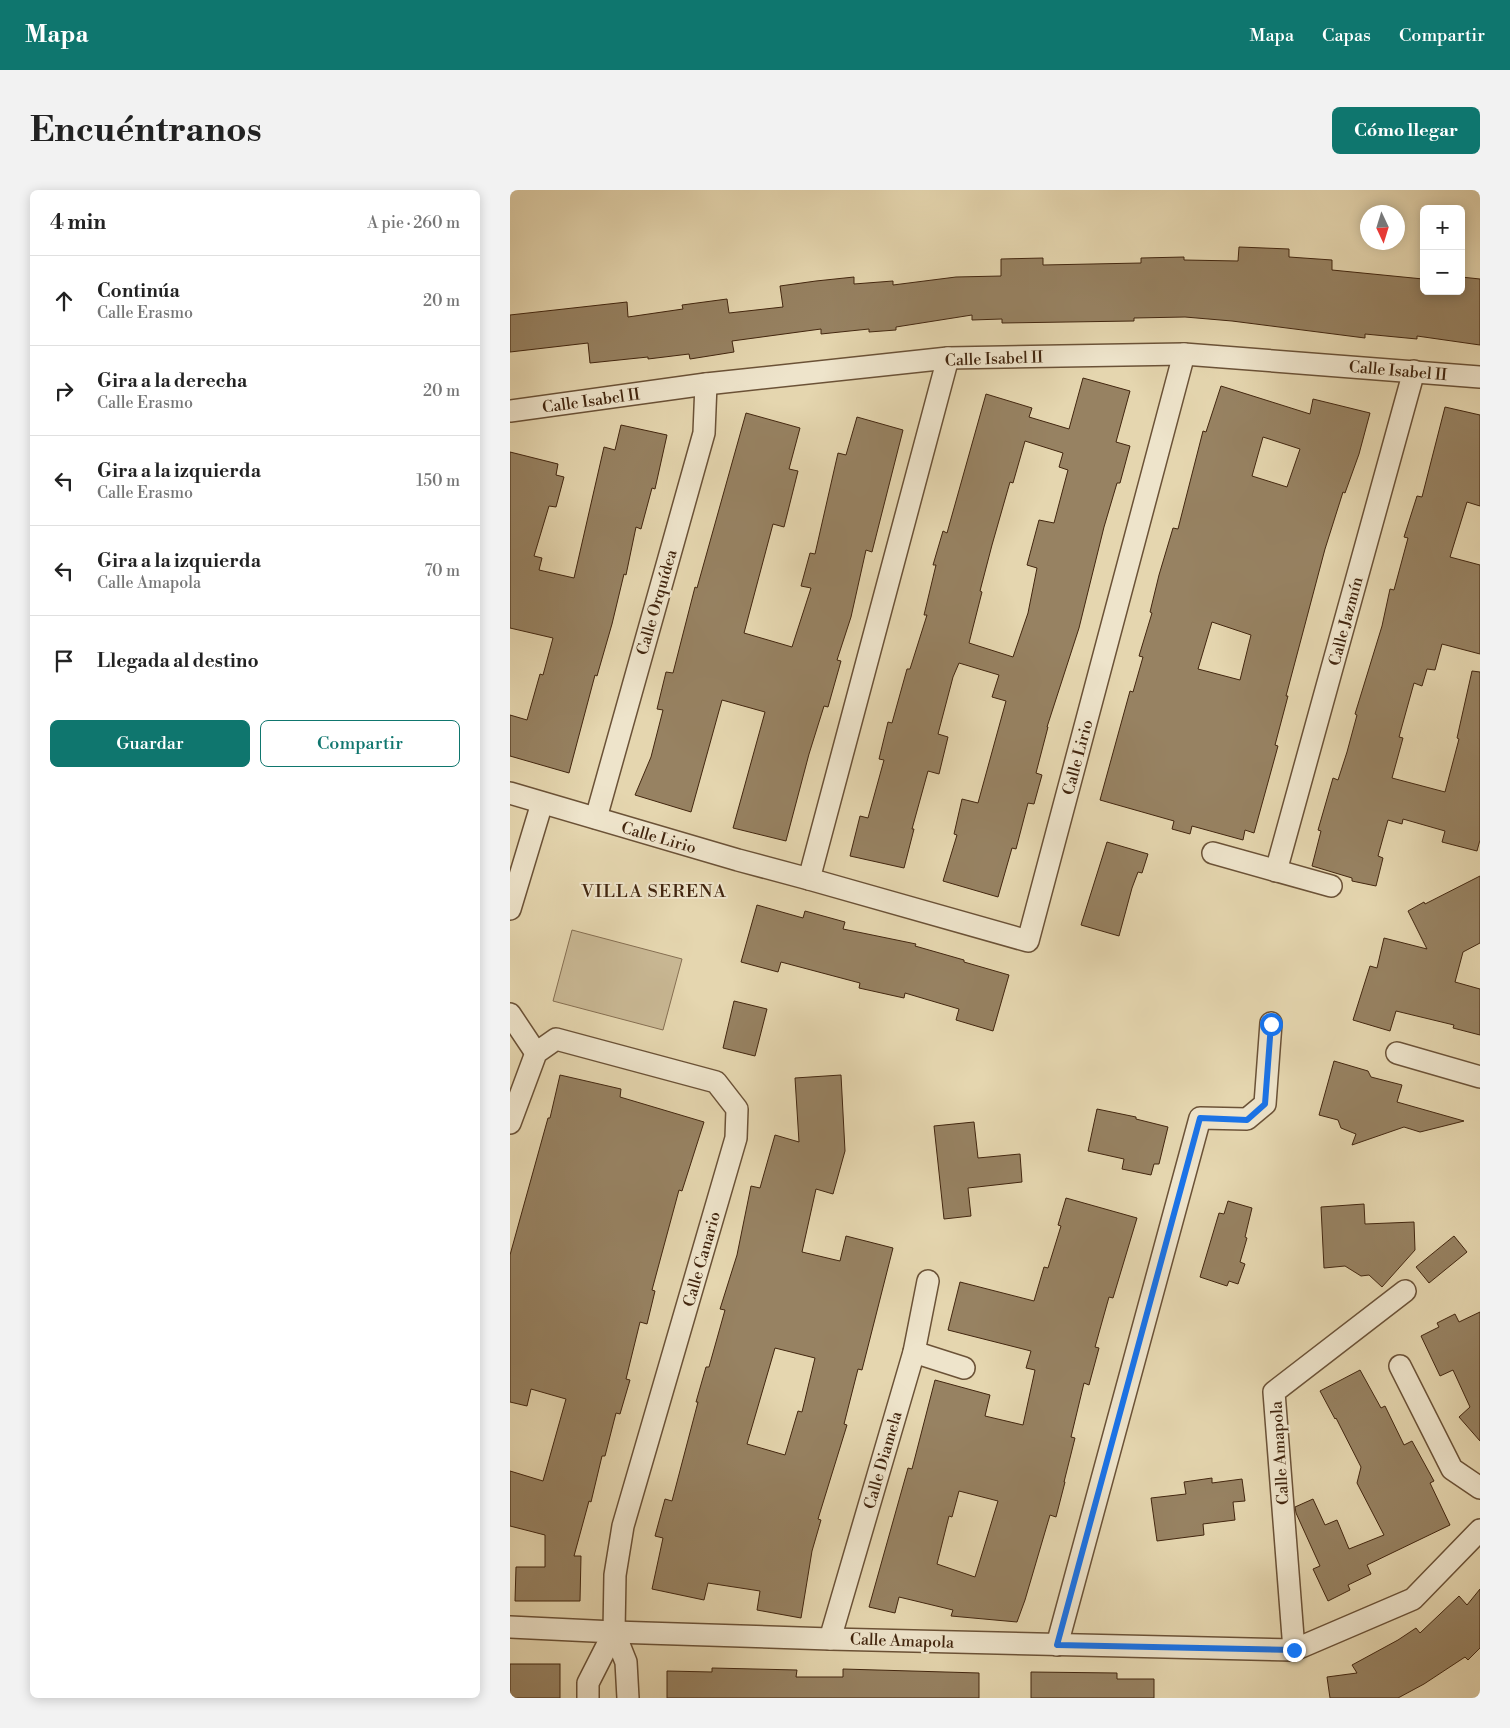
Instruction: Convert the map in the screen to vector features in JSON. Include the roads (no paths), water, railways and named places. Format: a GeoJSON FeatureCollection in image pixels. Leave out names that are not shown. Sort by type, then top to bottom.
{"type":"FeatureCollection","features":[{"type":"Feature","properties":{"kind":"street","name":"Calle Isabel II"},"geometry":{"type":"LineString","coordinates":[[510,411],[706,384],[948,358],[1184,354],[1480,377]]}},
{"type":"Feature","properties":{"kind":"street","name":"Calle Lirio"},"geometry":{"type":"LineString","coordinates":[[510,793],[738,860],[1028,941],[1184,354]]}},
{"type":"Feature","properties":{"kind":"street"},"geometry":{"type":"LineString","coordinates":[[809,879],[948,358]]}},
{"type":"Feature","properties":{"kind":"street","name":"Calle Jazmín"},"geometry":{"type":"LineString","coordinates":[[1276,871],[1414,371]]}},
{"type":"Feature","properties":{"kind":"street","name":"Calle Orquídea"},"geometry":{"type":"LineString","coordinates":[[596,818],[704,433],[706,384]]}},
{"type":"Feature","properties":{"kind":"street"},"geometry":{"type":"LineString","coordinates":[[510,909],[542,803]]}},
{"type":"Feature","properties":{"kind":"street"},"geometry":{"type":"LineString","coordinates":[[1213,853],[1331,886]]}},
{"type":"Feature","properties":{"kind":"street"},"geometry":{"type":"LineString","coordinates":[[510,1014],[536,1053],[510,1123]]}},
{"type":"Feature","properties":{"kind":"street"},"geometry":{"type":"LineString","coordinates":[[1057,1645],[1200,1118],[1247,1120],[1265,1104],[1271,1024]]}},
{"type":"Feature","properties":{"kind":"street","name":"Calle Canario"},"geometry":{"type":"LineString","coordinates":[[536,1053],[556,1039],[716,1082],[737,1109],[736,1138],[622,1526],[615,1575],[614,1632],[626,1662],[628,1698]]}},
{"type":"Feature","properties":{"kind":"street"},"geometry":{"type":"LineString","coordinates":[[1397,1053],[1480,1077]]}},
{"type":"Feature","properties":{"kind":"street","name":"Calle Diamela"},"geometry":{"type":"LineString","coordinates":[[830,1639],[914,1352],[928,1281]]}},
{"type":"Feature","properties":{"kind":"street","name":"Calle Amapola"},"geometry":{"type":"LineString","coordinates":[[1294,1650],[1274,1392],[1405,1291]]}},
{"type":"Feature","properties":{"kind":"street"},"geometry":{"type":"LineString","coordinates":[[914,1352],[964,1368]]}},
{"type":"Feature","properties":{"kind":"street"},"geometry":{"type":"LineString","coordinates":[[1400,1366],[1452,1470],[1480,1488]]}},
{"type":"Feature","properties":{"kind":"street","name":"Calle Amapola"},"geometry":{"type":"LineString","coordinates":[[510,1627],[830,1639],[1294,1650],[1413,1599],[1480,1530]]}},
{"type":"Feature","properties":{"kind":"street"},"geometry":{"type":"LineString","coordinates":[[588,1698],[588,1683],[614,1632]]}},
{"type":"Feature","properties":{"kind":"district","name":"VILLA SERENA"},"geometry":{"type":"Point","coordinates":[654,891]}}]}
